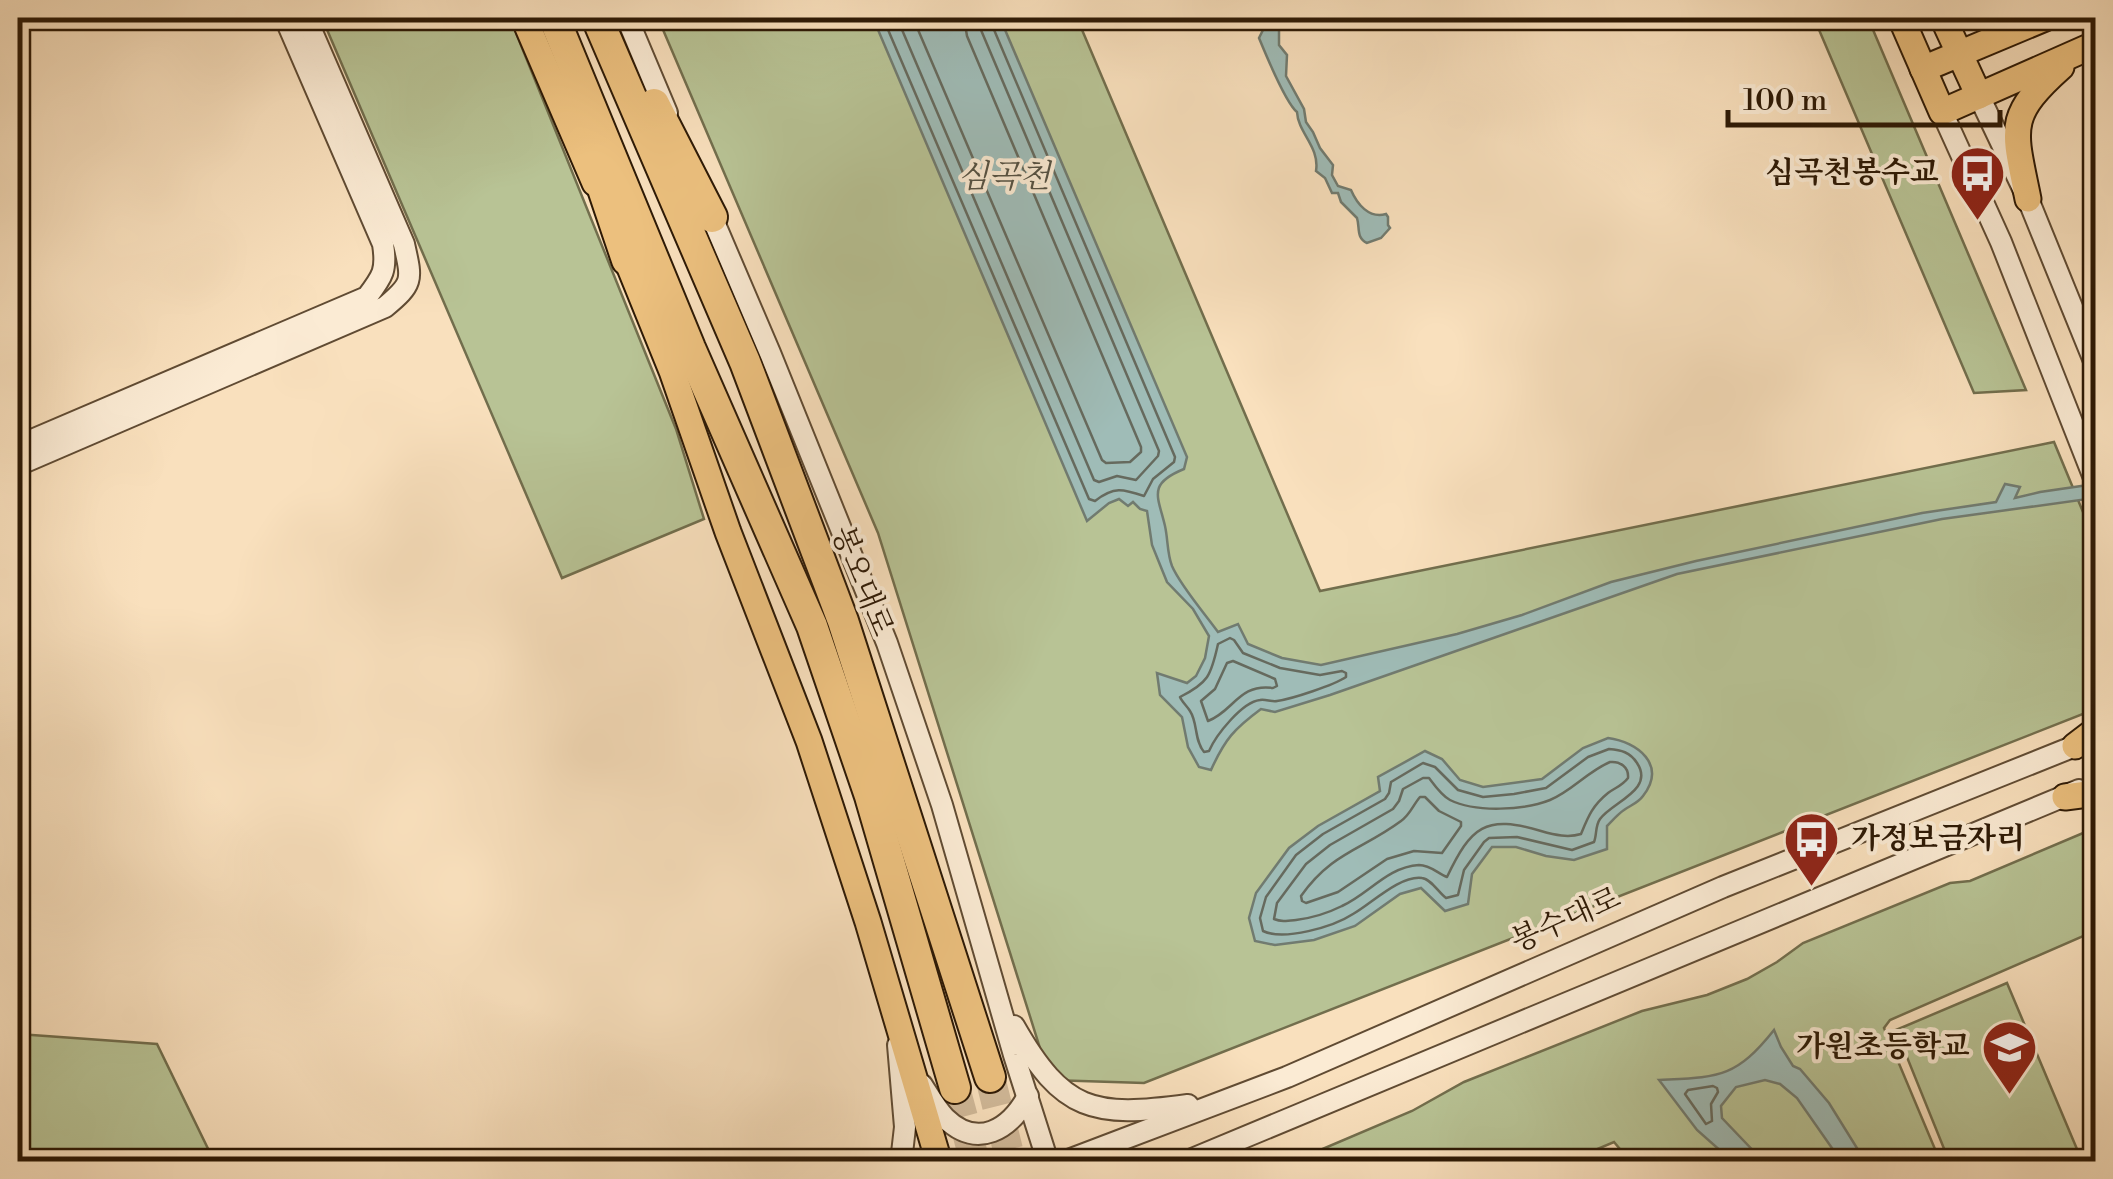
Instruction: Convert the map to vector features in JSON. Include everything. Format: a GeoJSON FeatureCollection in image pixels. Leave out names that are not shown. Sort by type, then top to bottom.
{"type":"FeatureCollection","features":[{"type":"Feature","properties":{"kind":"highway"},"geometry":{"type":"LineString","coordinates":[[544,18],[627,260]]}},
{"type":"Feature","properties":{"kind":"highway"},"geometry":{"type":"LineString","coordinates":[[554,18],[690,348],[812,626],[870,796],[955,1088]]}},
{"type":"Feature","properties":{"kind":"highway","name":"봉오대로"},"geometry":{"type":"LineString","coordinates":[[598,18],[745,362],[843,621],[990,1077]]}},
{"type":"Feature","properties":{"kind":"highway"},"geometry":{"type":"LineString","coordinates":[[610,18],[712,217]]}},
{"type":"Feature","properties":{"kind":"main road"},"geometry":{"type":"LineString","coordinates":[[524,18],[672,371],[734,547],[810,741],[939,1162]]}},
{"type":"Feature","properties":{"kind":"main road"},"geometry":{"type":"LineString","coordinates":[[1901,18],[1942,112],[2087,48]]}},
{"type":"Feature","properties":{"kind":"main road"},"geometry":{"type":"LineString","coordinates":[[1943,18],[1978,96]]}},
{"type":"Feature","properties":{"kind":"main road"},"geometry":{"type":"LineString","coordinates":[[1923,69],[2044,18]]}},
{"type":"Feature","properties":{"kind":"main road"},"geometry":{"type":"LineString","coordinates":[[2028,199],[2018,144],[2020,113],[2037,89],[2087,48]]}},
{"type":"Feature","properties":{"kind":"main road"},"geometry":{"type":"LineString","coordinates":[[2065,796],[2096,793]]}},
{"type":"Feature","properties":{"kind":"street"},"geometry":{"type":"LineString","coordinates":[[18,446],[366,297],[380,280],[386,265],[383,244],[286,18]]}},
{"type":"Feature","properties":{"kind":"street"},"geometry":{"type":"LineString","coordinates":[[18,465],[386,307],[405,290],[410,274],[404,244],[306,18]]}},
{"type":"Feature","properties":{"kind":"street","name":"봉오대로"},"geometry":{"type":"LineString","coordinates":[[627,18],[770,353],[887,643],[942,805],[1048,1162]]}},
{"type":"Feature","properties":{"kind":"street"},"geometry":{"type":"LineString","coordinates":[[1978,96],[2028,199],[2096,366]]}},
{"type":"Feature","properties":{"kind":"street"},"geometry":{"type":"LineString","coordinates":[[1942,112],[2000,242],[2096,482]]}},
{"type":"Feature","properties":{"kind":"street","name":"봉수대로"},"geometry":{"type":"LineString","coordinates":[[1063,1162],[1287,1077],[1723,887],[2089,738]]}},
{"type":"Feature","properties":{"kind":"street"},"geometry":{"type":"LineString","coordinates":[[1185,1162],[2096,784]]}},
{"type":"Feature","properties":{"kind":"street"},"geometry":{"type":"LineString","coordinates":[[996,995],[1040,1068],[1077,1100],[1098,1109],[1147,1110],[1224,1100]]}},
{"type":"Feature","properties":{"kind":"street"},"geometry":{"type":"LineString","coordinates":[[896,1018],[905,1127],[900,1162]]}},
{"type":"Feature","properties":{"kind":"street"},"geometry":{"type":"LineString","coordinates":[[915,1075],[943,1116],[958,1128],[976,1132],[989,1133],[1008,1124],[1028,1096]]}},
{"type":"Feature","properties":{"kind":"street"},"geometry":{"type":"LineString","coordinates":[[1217,1162],[1242,1138]]}},
{"type":"Feature","properties":{"kind":"green space"},"geometry":{"type":"Polygon","coordinates":[[[322,18],[510,18],[676,429],[704,519],[562,578],[322,18]]]}},
{"type":"Feature","properties":{"kind":"green space"},"geometry":{"type":"Polygon","coordinates":[[[658,18],[1077,18],[1320,591],[2054,442],[2095,541],[2095,701],[2088,712],[1144,1083],[1050,1080],[878,533],[658,18]]]}},
{"type":"Feature","properties":{"kind":"green space"},"geometry":{"type":"Polygon","coordinates":[[[1814,18],[1868,18],[2026,390],[1974,393],[1814,18]]]}},
{"type":"Feature","properties":{"kind":"green space"},"geometry":{"type":"Polygon","coordinates":[[[2095,828],[2095,931],[1890,1020],[1884,1028],[1940,1161],[1630,1161],[1614,1142],[1569,1161],[1292,1162],[1412,1111],[1464,1082],[1642,1011],[1707,995],[1747,979],[1803,943],[1950,883],[1970,881],[2095,828]]]}},
{"type":"Feature","properties":{"kind":"green space","name":"가원초등학교"},"geometry":{"type":"Polygon","coordinates":[[[2007,983],[2082,1161],[1949,1161],[1896,1030],[2007,983]]]}},
{"type":"Feature","properties":{"kind":"green space"},"geometry":{"type":"Polygon","coordinates":[[[18,1034],[157,1044],[214,1161],[18,1161],[18,1034]]]}},
{"type":"Feature","properties":{"kind":"water","name":"심곡천"},"geometry":{"type":"Polygon","coordinates":[[[873,18],[1000,18],[1187,457],[1184,469],[1164,480],[1158,492],[1172,566],[1218,632],[1238,624],[1248,644],[1282,658],[1321,665],[1457,634],[1611,582],[1696,561],[1922,513],[1996,502],[2005,484],[2020,487],[2015,498],[2095,484],[2095,498],[1942,519],[1677,574],[1330,695],[1275,712],[1261,709],[1231,735],[1211,770],[1199,767],[1188,747],[1182,717],[1160,695],[1157,673],[1187,683],[1196,676],[1205,658],[1209,636],[1193,609],[1167,582],[1152,545],[1147,511],[1119,499],[1087,521],[873,18]]]}},
{"type":"Feature","properties":{"kind":"water"},"geometry":{"type":"Polygon","coordinates":[[[1269,18],[1283,18],[1279,22],[1279,45],[1287,55],[1286,76],[1304,109],[1306,122],[1333,165],[1332,175],[1338,186],[1351,190],[1369,212],[1388,217],[1390,228],[1381,238],[1364,241],[1357,218],[1316,171],[1315,155],[1297,112],[1259,38],[1269,18]]]}},
{"type":"Feature","properties":{"kind":"water"},"geometry":{"type":"Polygon","coordinates":[[[1608,738],[1639,750],[1652,774],[1641,798],[1607,826],[1607,849],[1574,860],[1516,847],[1492,847],[1472,874],[1468,904],[1445,911],[1421,888],[1400,894],[1355,926],[1314,940],[1275,945],[1255,941],[1249,918],[1256,893],[1289,848],[1318,826],[1380,791],[1378,777],[1425,751],[1442,759],[1460,780],[1483,787],[1542,779],[1583,748],[1608,738]]]}},
{"type":"Feature","properties":{"kind":"water"},"geometry":{"type":"Polygon","coordinates":[[[1774,1030],[1793,1066],[1829,1103],[1865,1161],[1841,1161],[1797,1098],[1780,1084],[1765,1080],[1736,1087],[1721,1106],[1722,1118],[1763,1161],[1732,1161],[1697,1130],[1659,1080],[1711,1076],[1736,1067],[1774,1030]]]}},
{"type":"Feature","properties":{"kind":"tunnel"},"geometry":{"type":"LineString","coordinates":[[990,1077],[1011,1162]]}},
{"type":"Feature","properties":{"kind":"tunnel"},"geometry":{"type":"LineString","coordinates":[[955,1088],[975,1162]]}},
{"type":"Feature","properties":{"kind":"place","name":"심곡천봉수교"},"geometry":{"type":"Point","coordinates":[1978,222]}},
{"type":"Feature","properties":{"kind":"place","name":"가정보금자리"},"geometry":{"type":"Point","coordinates":[1812,888]}},
{"type":"Feature","properties":{"kind":"place","name":"가원초등학교"},"geometry":{"type":"Point","coordinates":[2009,1096]}}]}
